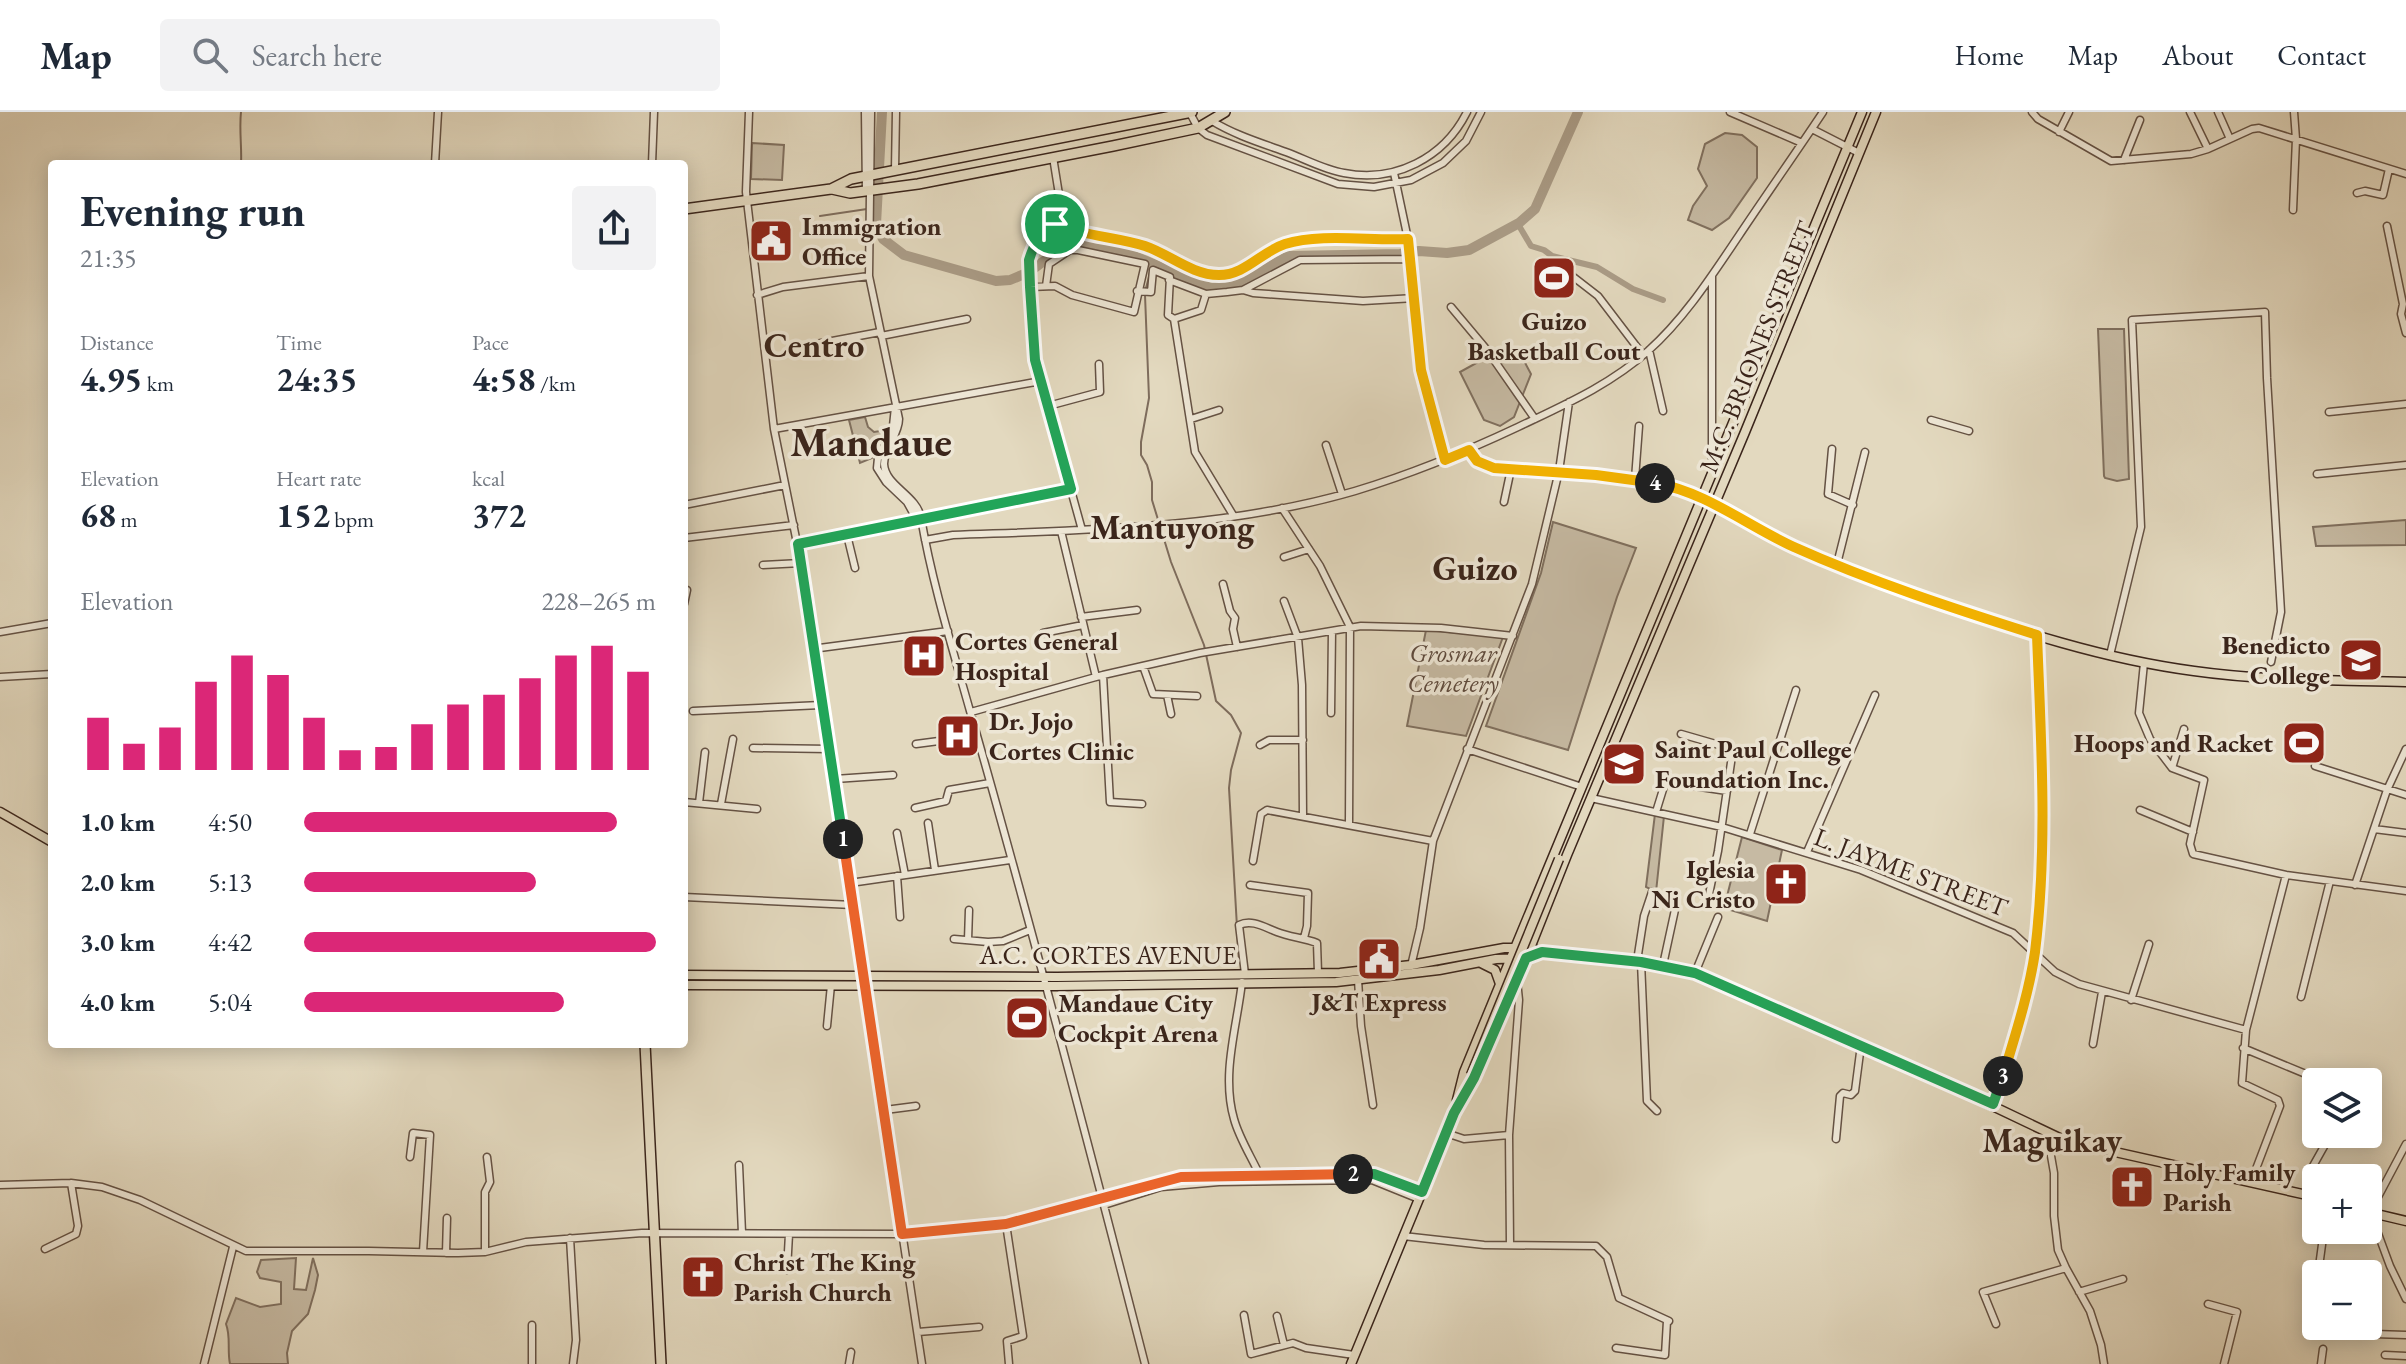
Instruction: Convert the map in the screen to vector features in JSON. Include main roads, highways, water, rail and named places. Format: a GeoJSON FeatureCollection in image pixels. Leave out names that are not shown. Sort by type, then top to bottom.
{"type":"FeatureCollection","features":[{"type":"Feature","properties":{"kind":"highway"},"geometry":{"type":"LineString","coordinates":[[831,189],[848,180],[1191,112]]}},
{"type":"Feature","properties":{"kind":"highway"},"geometry":{"type":"LineString","coordinates":[[688,208],[831,189],[869,194],[885,188],[1198,128],[1225,112]]}},
{"type":"Feature","properties":{"kind":"highway"},"geometry":{"type":"LineString","coordinates":[[645,1048],[661,1364]]}},
{"type":"Feature","properties":{"kind":"main road","name":"M.C. BRIONES STREET"},"geometry":{"type":"LineString","coordinates":[[1454,1113],[1464,1072],[1862,112]]}},
{"type":"Feature","properties":{"kind":"main road","name":"M.C. BRIONES STREET"},"geometry":{"type":"LineString","coordinates":[[1454,1113],[1474,1078],[1517,981],[1876,112]]}},
{"type":"Feature","properties":{"kind":"main road"},"geometry":{"type":"LineString","coordinates":[[1703,498],[1794,547],[1837,564],[1954,608],[2110,655],[2228,675],[2406,682]]}},
{"type":"Feature","properties":{"kind":"main road"},"geometry":{"type":"LineString","coordinates":[[1,812],[48,837]]}},
{"type":"Feature","properties":{"kind":"main road","name":"M.C. BRIONES STREET"},"geometry":{"type":"LineString","coordinates":[[1352,1360],[1560,855],[1572,812]]}},
{"type":"Feature","properties":{"kind":"main road","name":"M.C. BRIONES STREET"},"geometry":{"type":"LineString","coordinates":[[1560,855],[1582,818]]}},
{"type":"Feature","properties":{"kind":"main road"},"geometry":{"type":"LineString","coordinates":[[1495,950],[1510,942],[1522,930],[1526,935],[1535,933]]}},
{"type":"Feature","properties":{"kind":"main road","name":"A.C. CORTES AVENUE"},"geometry":{"type":"LineString","coordinates":[[688,985],[953,976],[1044,981],[1243,978],[1410,969],[1476,962],[1530,948],[1542,952]]}},
{"type":"Feature","properties":{"kind":"main road","name":"A.C. CORTES AVENUE"},"geometry":{"type":"LineString","coordinates":[[1243,978],[1358,980],[1495,950],[1513,952],[1526,958]]}},
{"type":"Feature","properties":{"kind":"main road"},"geometry":{"type":"LineString","coordinates":[[1526,958],[1542,952],[1639,961],[1695,973],[1993,1104],[2047,1133],[2083,1146],[2302,1194]]}},
{"type":"Feature","properties":{"kind":"main road"},"geometry":{"type":"LineString","coordinates":[[1476,962],[1493,968],[1500,984]]}},
{"type":"Feature","properties":{"kind":"main road","name":"A.C. CORTES AVENUE"},"geometry":{"type":"LineString","coordinates":[[688,975],[831,985],[864,981],[953,986],[1044,981]]}},
{"type":"Feature","properties":{"kind":"main road"},"geometry":{"type":"LineString","coordinates":[[953,976],[953,986]]}},
{"type":"Feature","properties":{"kind":"main road"},"geometry":{"type":"LineString","coordinates":[[2382,1215],[2405,1219]]}},
{"type":"Feature","properties":{"kind":"waterway"},"geometry":{"type":"LineString","coordinates":[[241,112],[241,160]]}},
{"type":"Feature","properties":{"kind":"waterway"},"geometry":{"type":"LineString","coordinates":[[882,112],[876,224],[883,239],[904,255],[996,281],[1010,280],[1029,272],[1067,244],[1078,243],[1132,255],[1211,288],[1244,281],[1288,256],[1469,250],[1519,223],[1535,209],[1578,112]]}},
{"type":"Feature","properties":{"kind":"waterway"},"geometry":{"type":"LineString","coordinates":[[820,216],[867,209]]}},
{"type":"Feature","properties":{"kind":"waterway"},"geometry":{"type":"LineString","coordinates":[[1518,224],[1531,246],[1552,256],[1597,267],[1633,289],[1663,300]]}},
{"type":"Feature","properties":{"kind":"waterway"},"geometry":{"type":"LineString","coordinates":[[1146,288],[1153,262]]}},
{"type":"Feature","properties":{"kind":"waterway"},"geometry":{"type":"LineString","coordinates":[[1145,295],[1149,398],[1141,455],[1152,482],[1152,500],[1171,562],[1204,645],[1216,701],[1231,715],[1241,733],[1229,788],[1239,962]]}},
{"type":"Feature","properties":{"kind":"place","name":"Immigration Office"},"geometry":{"type":"Point","coordinates":[771,241]}},
{"type":"Feature","properties":{"kind":"place","name":"Guizo Basketball Cout"},"geometry":{"type":"Point","coordinates":[1554,278]}},
{"type":"Feature","properties":{"kind":"place","name":"Cortes General Hospital"},"geometry":{"type":"Point","coordinates":[924,656]}},
{"type":"Feature","properties":{"kind":"place","name":"Benedicto College"},"geometry":{"type":"Point","coordinates":[2361,660]}},
{"type":"Feature","properties":{"kind":"place","name":"Dr. Jojo Cortes Clinic"},"geometry":{"type":"Point","coordinates":[958,736]}},
{"type":"Feature","properties":{"kind":"place","name":"Hoops and Racket"},"geometry":{"type":"Point","coordinates":[2304,743]}},
{"type":"Feature","properties":{"kind":"place","name":"Saint Paul College Foundation Inc."},"geometry":{"type":"Point","coordinates":[1624,764]}},
{"type":"Feature","properties":{"kind":"place","name":"Iglesia Ni Cristo"},"geometry":{"type":"Point","coordinates":[1786,884]}},
{"type":"Feature","properties":{"kind":"place","name":"J&T Express"},"geometry":{"type":"Point","coordinates":[1379,959]}},
{"type":"Feature","properties":{"kind":"place","name":"Mandaue City Cockpit Arena"},"geometry":{"type":"Point","coordinates":[1027,1018]}},
{"type":"Feature","properties":{"kind":"place","name":"Holy Family Parish"},"geometry":{"type":"Point","coordinates":[2132,1187]}},
{"type":"Feature","properties":{"kind":"place","name":"Christ The King Parish Church"},"geometry":{"type":"Point","coordinates":[703,1277]}},
{"type":"Feature","properties":{"kind":"district","name":"Centro"},"geometry":{"type":"Point","coordinates":[814,345]}},
{"type":"Feature","properties":{"kind":"district","name":"Mandaue"},"geometry":{"type":"Point","coordinates":[871,441]}},
{"type":"Feature","properties":{"kind":"district","name":"Mantuyong"},"geometry":{"type":"Point","coordinates":[1172,527]}},
{"type":"Feature","properties":{"kind":"district","name":"Guizo"},"geometry":{"type":"Point","coordinates":[1475,568]}},
{"type":"Feature","properties":{"kind":"district","name":"Maguikay"},"geometry":{"type":"Point","coordinates":[2052,1140]}},
{"type":"Feature","properties":{"kind":"park label","name":"Grosmar Cemetery"},"geometry":{"type":"Point","coordinates":[1453,668]}}]}
